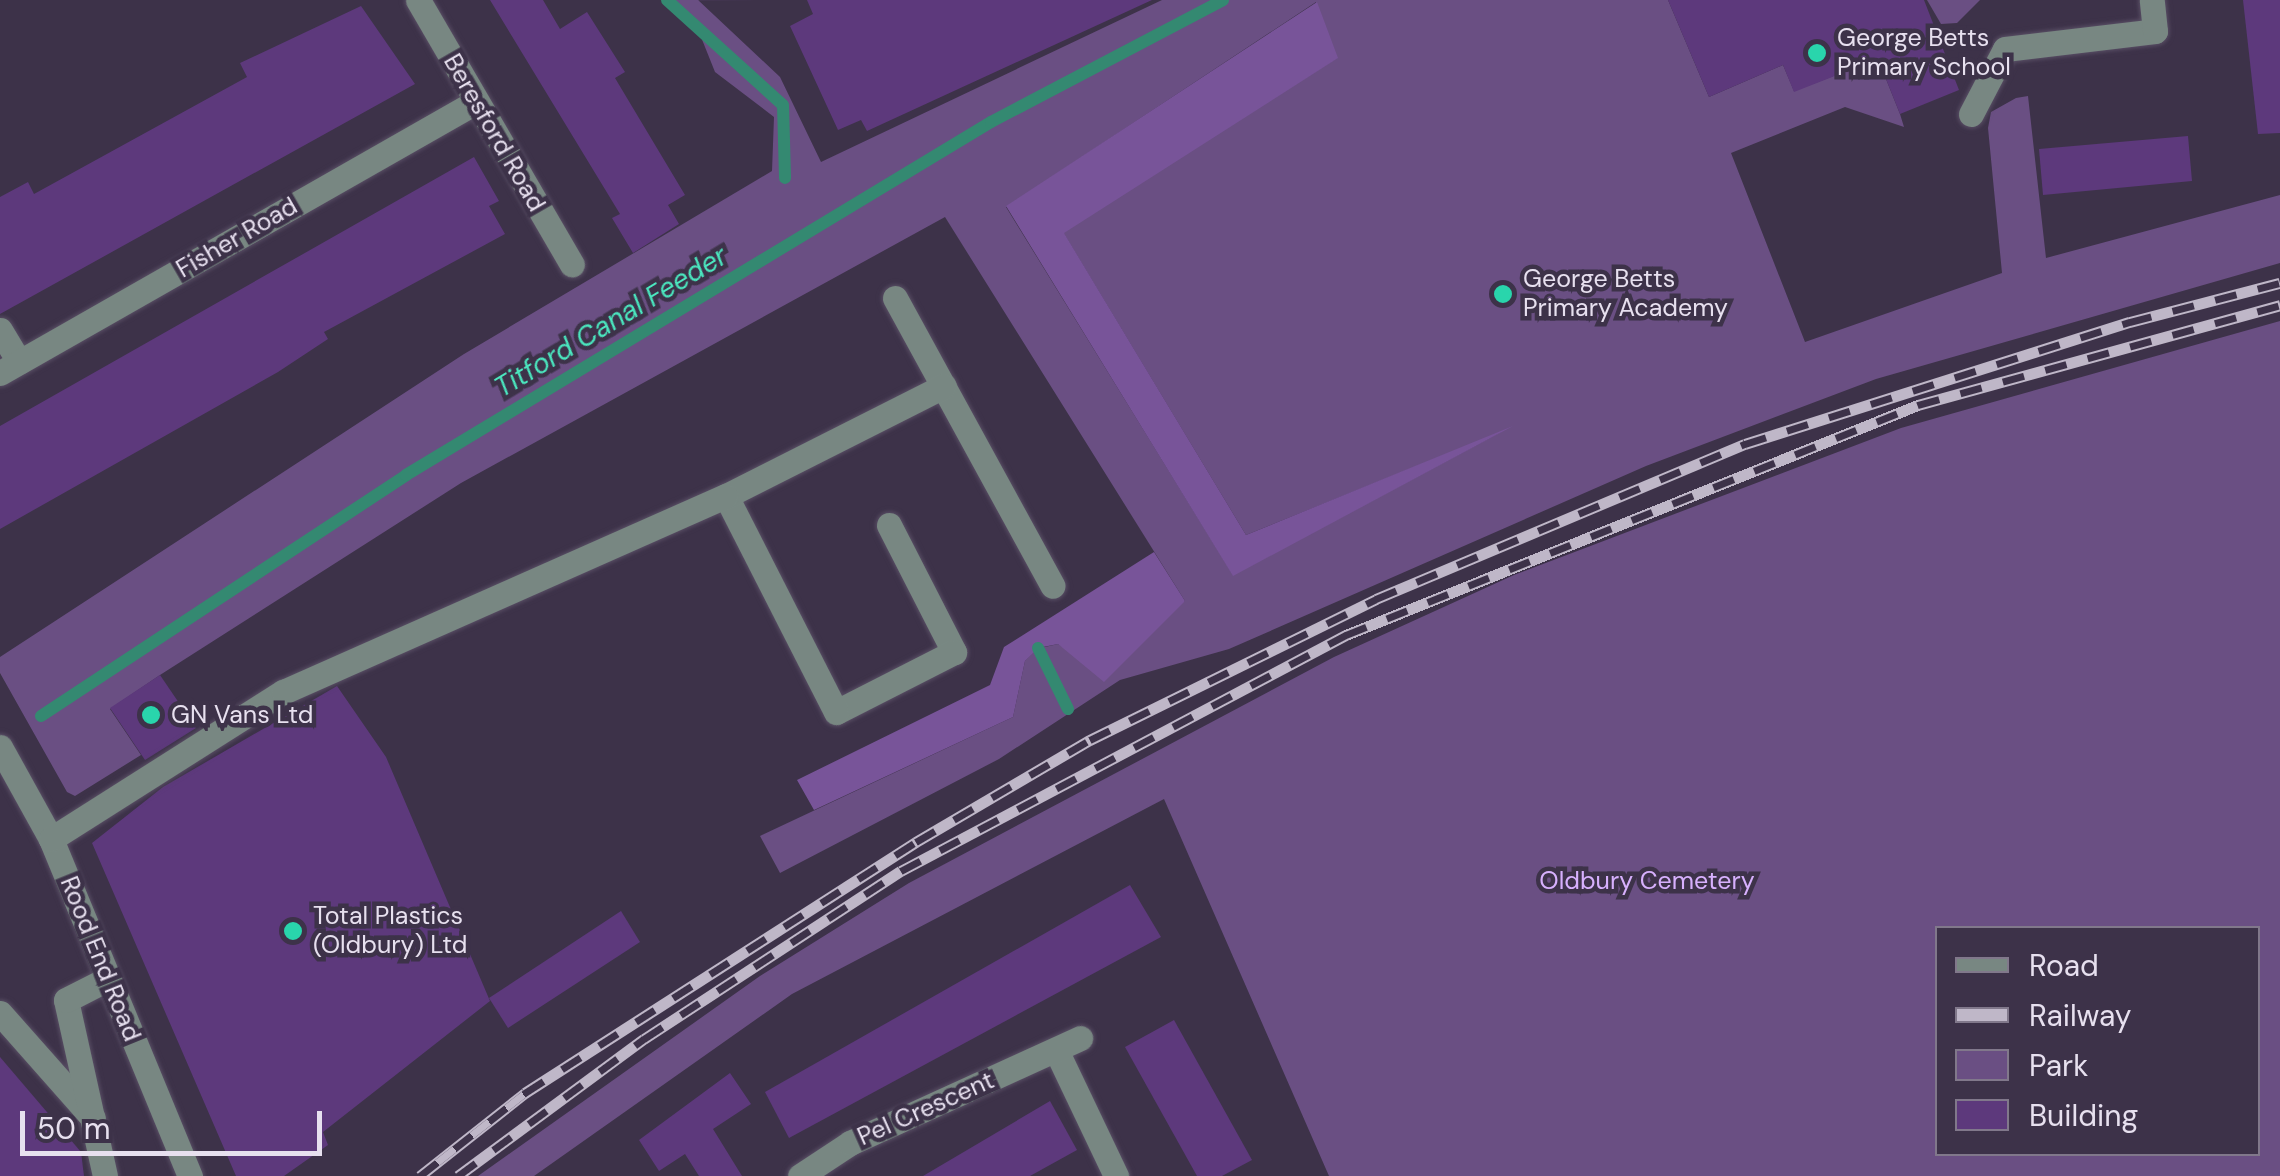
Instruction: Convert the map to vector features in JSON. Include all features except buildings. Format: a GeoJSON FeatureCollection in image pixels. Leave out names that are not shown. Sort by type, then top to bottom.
{"type":"FeatureCollection","features":[{"type":"Feature","properties":{"kind":"street","name":"Beresford Road"},"geometry":{"type":"LineString","coordinates":[[418,0],[474,103],[572,265]]}},
{"type":"Feature","properties":{"kind":"street"},"geometry":{"type":"LineString","coordinates":[[1971,114],[2005,49],[2154,30],[2152,0]]}},
{"type":"Feature","properties":{"kind":"street","name":"Fisher Road"},"geometry":{"type":"LineString","coordinates":[[10,368],[474,103]]}},
{"type":"Feature","properties":{"kind":"street"},"geometry":{"type":"LineString","coordinates":[[896,298],[1054,586]]}},
{"type":"Feature","properties":{"kind":"street"},"geometry":{"type":"LineString","coordinates":[[0,330],[10,368]]}},
{"type":"Feature","properties":{"kind":"street"},"geometry":{"type":"LineString","coordinates":[[51,838],[283,692],[726,496],[944,386]]}},
{"type":"Feature","properties":{"kind":"street"},"geometry":{"type":"LineString","coordinates":[[726,496],[836,712],[954,652],[889,525]]}},
{"type":"Feature","properties":{"kind":"street","name":"Rood End Road"},"geometry":{"type":"LineString","coordinates":[[0,747],[51,838],[190,1176]]}},
{"type":"Feature","properties":{"kind":"street"},"geometry":{"type":"LineString","coordinates":[[105,1176],[98,1124],[66,1000],[107,979]]}},
{"type":"Feature","properties":{"kind":"street"},"geometry":{"type":"LineString","coordinates":[[0,1013],[98,1124]]}},
{"type":"Feature","properties":{"kind":"street","name":"Pel Crescent"},"geometry":{"type":"LineString","coordinates":[[800,1176],[850,1143],[1080,1038]]}},
{"type":"Feature","properties":{"kind":"street"},"geometry":{"type":"LineString","coordinates":[[1056,1050],[1100,1128],[1116,1176]]}},
{"type":"Feature","properties":{"kind":"green space"},"geometry":{"type":"Polygon","coordinates":[[[663,0],[698,0],[780,77],[821,162],[1162,0],[1668,0],[1709,97],[1783,65],[1794,91],[1878,59],[1904,127],[1845,107],[1731,153],[1805,342],[2002,273],[1988,128],[1991,112],[2028,96],[2046,258],[2280,195],[2280,263],[1876,379],[1646,466],[1229,649],[1120,680],[999,759],[780,873],[760,836],[1013,717],[1025,661],[1036,649],[1058,644],[1084,660],[1185,601],[945,217],[461,483],[160,675],[110,709],[141,755],[75,796],[67,792],[0,673],[0,657],[464,354],[772,171],[774,117],[715,72],[699,32],[663,0]],[[1316,2],[1006,207],[1233,575],[1501,432],[1246,535],[1063,232],[1337,58],[1316,2]]]}},
{"type":"Feature","properties":{"kind":"green space"},"geometry":{"type":"Polygon","coordinates":[[[1927,0],[1980,0],[1957,23],[1941,24],[1927,0]]]}},
{"type":"Feature","properties":{"kind":"green space","name":"Oldbury Cemetery"},"geometry":{"type":"Polygon","coordinates":[[[2280,321],[2280,1176],[1329,1176],[1164,799],[792,994],[534,1176],[478,1176],[760,976],[909,883],[1334,657],[1514,575],[1901,428],[2280,321]]]}},
{"type":"Feature","properties":{"kind":"shaded area"},"geometry":{"type":"Polygon","coordinates":[[[1317,2],[1338,58],[1064,233],[1246,535],[1513,426],[1233,576],[1006,206],[1317,2]]]}},
{"type":"Feature","properties":{"kind":"shaded area"},"geometry":{"type":"Polygon","coordinates":[[[1154,552],[1185,601],[1104,682],[1058,644],[1038,648],[1025,661],[1013,717],[814,810],[797,780],[990,685],[1004,647],[1154,552]]]}},
{"type":"Feature","properties":{"kind":"waterway"},"geometry":{"type":"LineString","coordinates":[[667,0],[783,105],[785,178]]}},
{"type":"Feature","properties":{"kind":"waterway","name":"Titford Canal Feeder"},"geometry":{"type":"LineString","coordinates":[[41,716],[406,475],[991,122],[1223,0]]}},
{"type":"Feature","properties":{"kind":"waterway"},"geometry":{"type":"LineString","coordinates":[[1038,648],[1068,709]]}},
{"type":"Feature","properties":{"kind":"railway"},"geometry":{"type":"LineString","coordinates":[[420,1176],[525,1093],[916,842],[1090,740],[1376,599],[1745,444],[2130,322],[2280,283]]}},
{"type":"Feature","properties":{"kind":"railway"},"geometry":{"type":"LineString","coordinates":[[458,1176],[644,1039],[901,871],[1346,635],[1918,405],[2280,305]]}},
{"type":"Feature","properties":{"kind":"place","name":"George Betts Primary School"},"geometry":{"type":"Point","coordinates":[1817,53]}},
{"type":"Feature","properties":{"kind":"place","name":"George Betts Primary Academy"},"geometry":{"type":"Point","coordinates":[1503,294]}},
{"type":"Feature","properties":{"kind":"place","name":"GN Vans Ltd"},"geometry":{"type":"Point","coordinates":[151,715]}},
{"type":"Feature","properties":{"kind":"place","name":"Total Plastics (Oldbury) Ltd"},"geometry":{"type":"Point","coordinates":[293,931]}}]}
